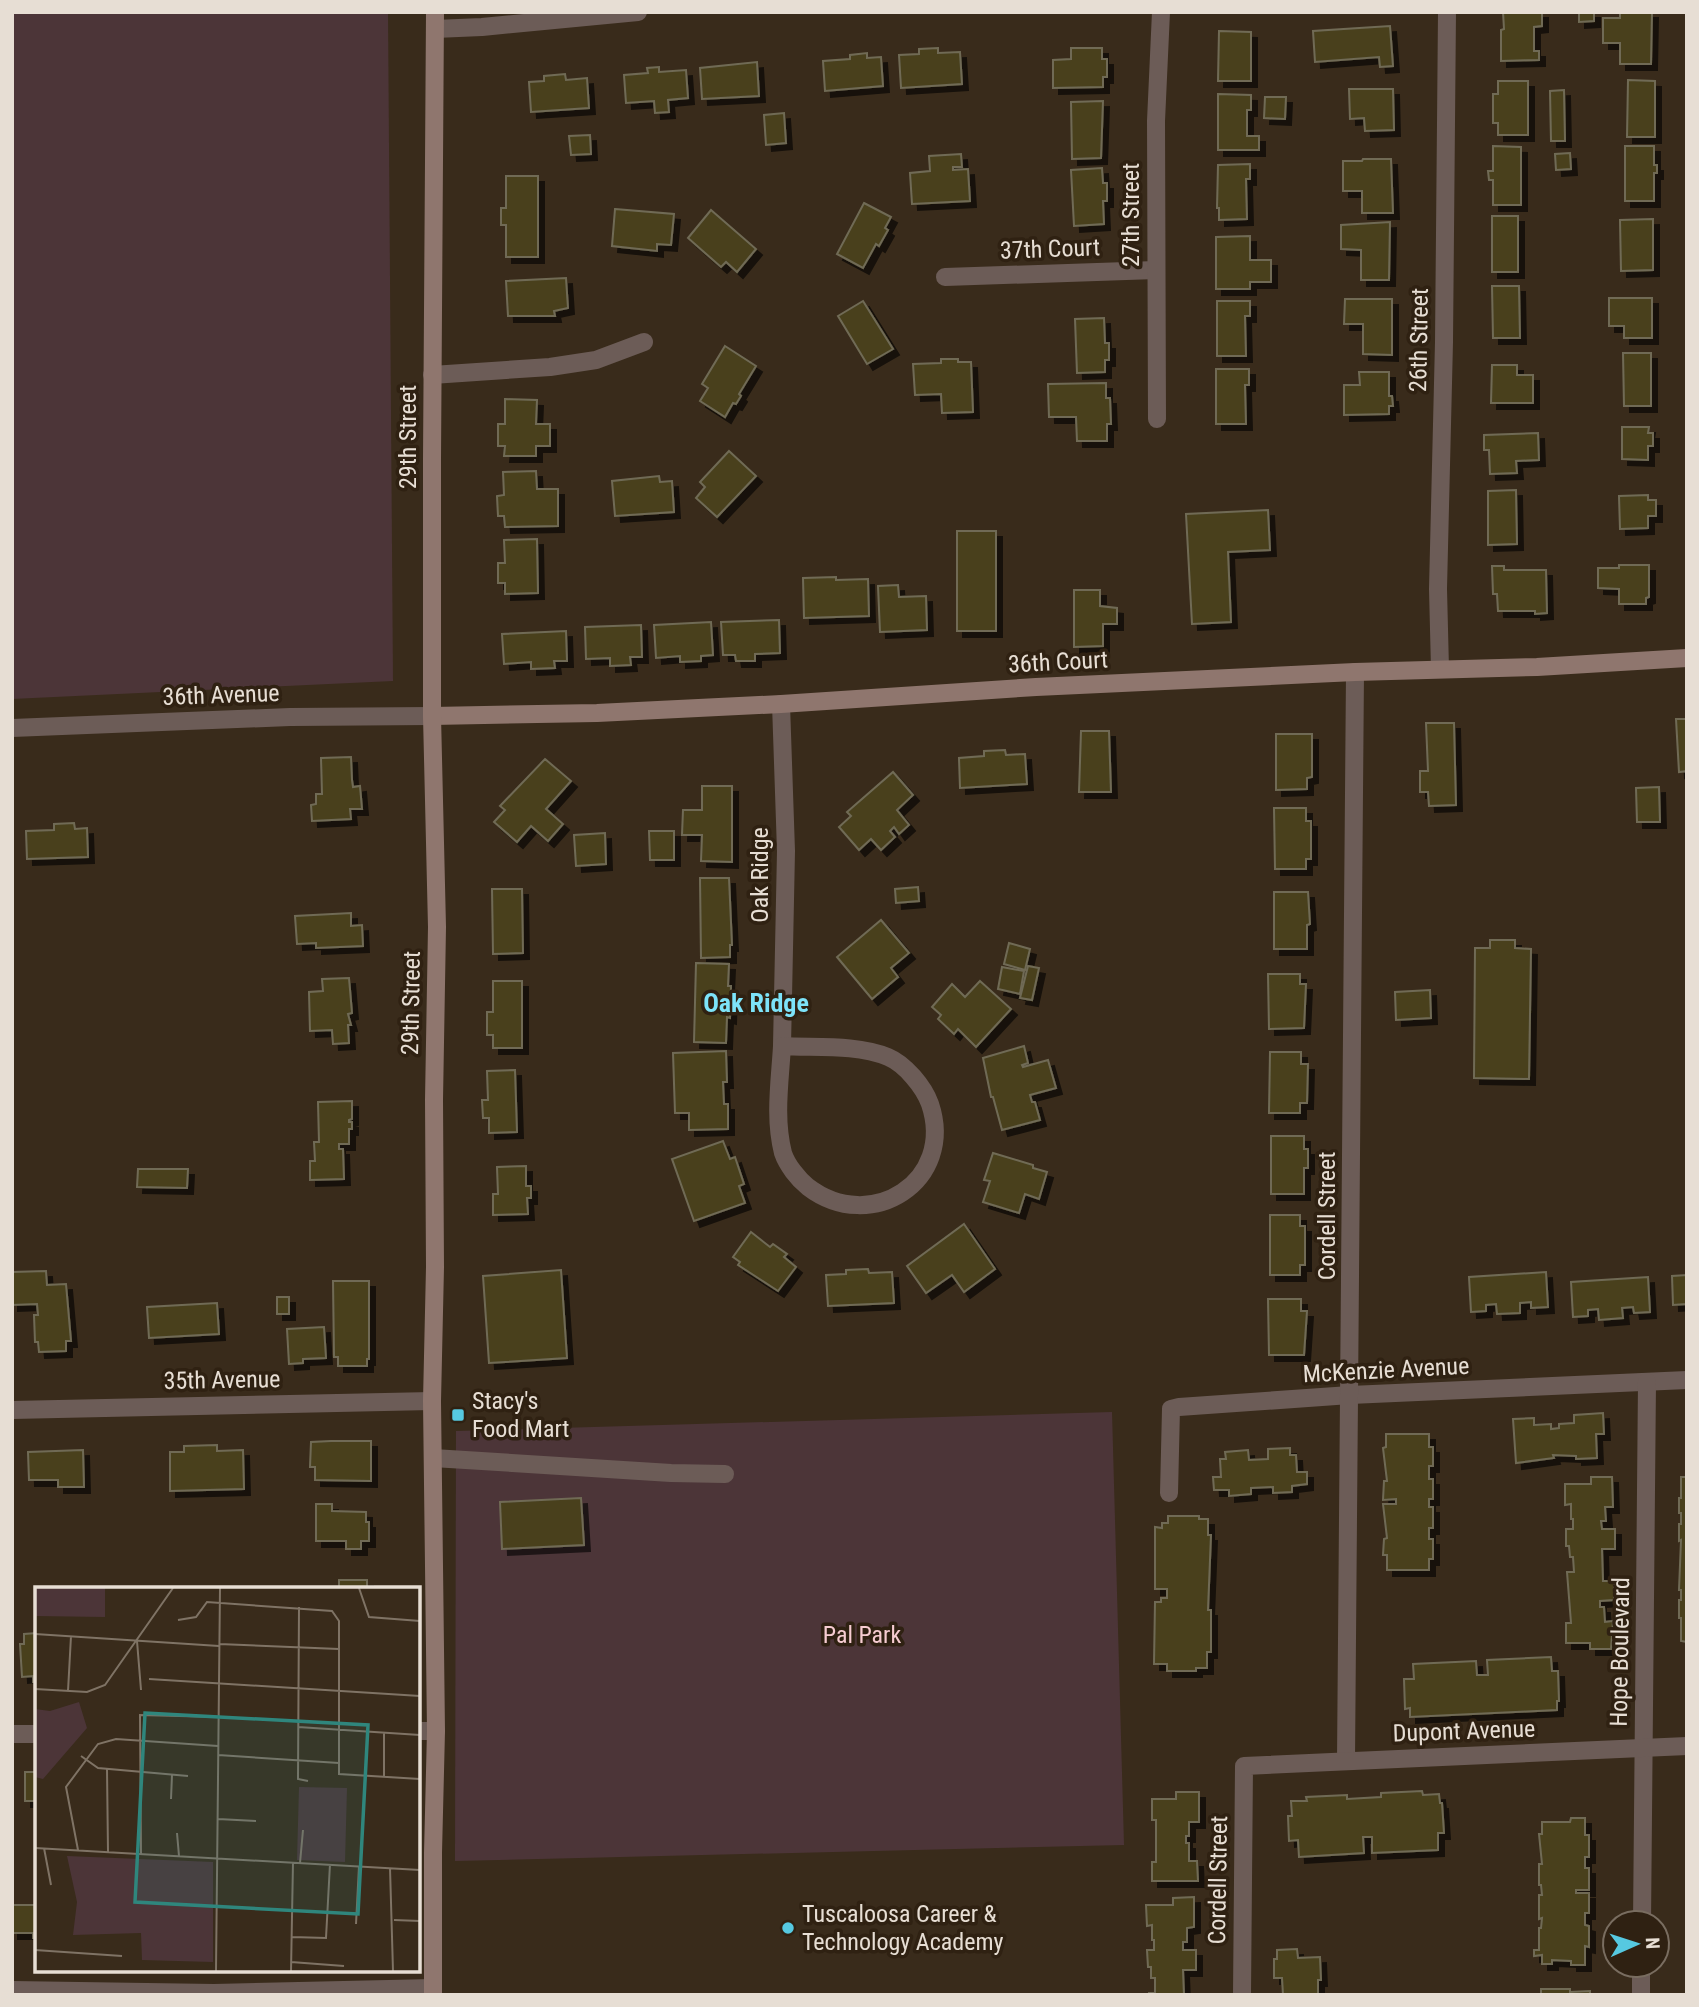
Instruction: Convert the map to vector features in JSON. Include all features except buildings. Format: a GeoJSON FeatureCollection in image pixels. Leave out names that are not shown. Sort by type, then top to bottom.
{"type":"FeatureCollection","features":[{"type":"Feature","properties":{"kind":"street"},"geometry":{"type":"LineString","coordinates":[[435,21],[482,27],[638,12]]}},
{"type":"Feature","properties":{"kind":"street","name":"27th Street"},"geometry":{"type":"LineString","coordinates":[[1157,419],[1156,121],[1161,12]]}},
{"type":"Feature","properties":{"kind":"street","name":"26th Street"},"geometry":{"type":"LineString","coordinates":[[1440,669],[1438,589],[1444,342],[1447,12]]}},
{"type":"Feature","properties":{"kind":"street","name":"29th Street"},"geometry":{"type":"LineString","coordinates":[[433,1992],[433,1853],[427,1731],[433,1629],[432,1401],[437,927],[432,716],[435,21]]}},
{"type":"Feature","properties":{"kind":"street","name":"37th Court"},"geometry":{"type":"LineString","coordinates":[[945,277],[1156,270]]}},
{"type":"Feature","properties":{"kind":"street"},"geometry":{"type":"LineString","coordinates":[[432,374],[550,367],[596,360],[644,342]]}},
{"type":"Feature","properties":{"kind":"street","name":"36th Court"},"geometry":{"type":"LineString","coordinates":[[432,716],[781,704],[896,694],[1355,672],[1537,667],[1687,658]]}},
{"type":"Feature","properties":{"kind":"street","name":"Cordell Street"},"geometry":{"type":"LineString","coordinates":[[1346,1760],[1355,672]]}},
{"type":"Feature","properties":{"kind":"street","name":"Oak Ridge"},"geometry":{"type":"LineString","coordinates":[[781,704],[786,850],[778,1129],[784,1156],[800,1180],[821,1197],[847,1205],[874,1205],[902,1194],[922,1174],[934,1149],[936,1120],[927,1094],[908,1072],[889,1058],[859,1051],[782,1046]]}},
{"type":"Feature","properties":{"kind":"street","name":"36th Avenue"},"geometry":{"type":"LineString","coordinates":[[12,727],[290,717],[432,716]]}},
{"type":"Feature","properties":{"kind":"street","name":"McKenzie Avenue"},"geometry":{"type":"LineString","coordinates":[[1169,1493],[1171,1409],[1350,1395],[1687,1380]]}},
{"type":"Feature","properties":{"kind":"street","name":"Hope Boulevard"},"geometry":{"type":"LineString","coordinates":[[1642,1909],[1647,1382]]}},
{"type":"Feature","properties":{"kind":"street","name":"35th Avenue"},"geometry":{"type":"LineString","coordinates":[[12,1410],[432,1401]]}},
{"type":"Feature","properties":{"kind":"street"},"geometry":{"type":"LineString","coordinates":[[433,1458],[725,1474]]}},
{"type":"Feature","properties":{"kind":"street"},"geometry":{"type":"LineString","coordinates":[[12,1734],[35,1734]]}},
{"type":"Feature","properties":{"kind":"street","name":"Dupont Avenue"},"geometry":{"type":"LineString","coordinates":[[1244,1766],[1687,1746]]}},
{"type":"Feature","properties":{"kind":"street","name":"Cordell Street"},"geometry":{"type":"LineString","coordinates":[[1242,1995],[1244,1766]]}},
{"type":"Feature","properties":{"kind":"street"},"geometry":{"type":"LineString","coordinates":[[12,1990],[433,1992]]}},
{"type":"Feature","properties":{"kind":"green space"},"geometry":{"type":"Polygon","coordinates":[[[12,12],[388,12],[393,681],[12,699],[12,12]]]}},
{"type":"Feature","properties":{"kind":"green space","name":"Pal Park"},"geometry":{"type":"Polygon","coordinates":[[[1112,1412],[1124,1845],[455,1861],[456,1431],[1112,1412]]]}},
{"type":"Feature","properties":{"kind":"place","name":"Stacy's Food Mart"},"geometry":{"type":"Point","coordinates":[458,1415]}},
{"type":"Feature","properties":{"kind":"place","name":"Tuscaloosa Career & Technology Academy"},"geometry":{"type":"Point","coordinates":[788,1928]}},
{"type":"Feature","properties":{"kind":"district","name":"Oak Ridge"},"geometry":{"type":"Point","coordinates":[756,1003]}}]}
